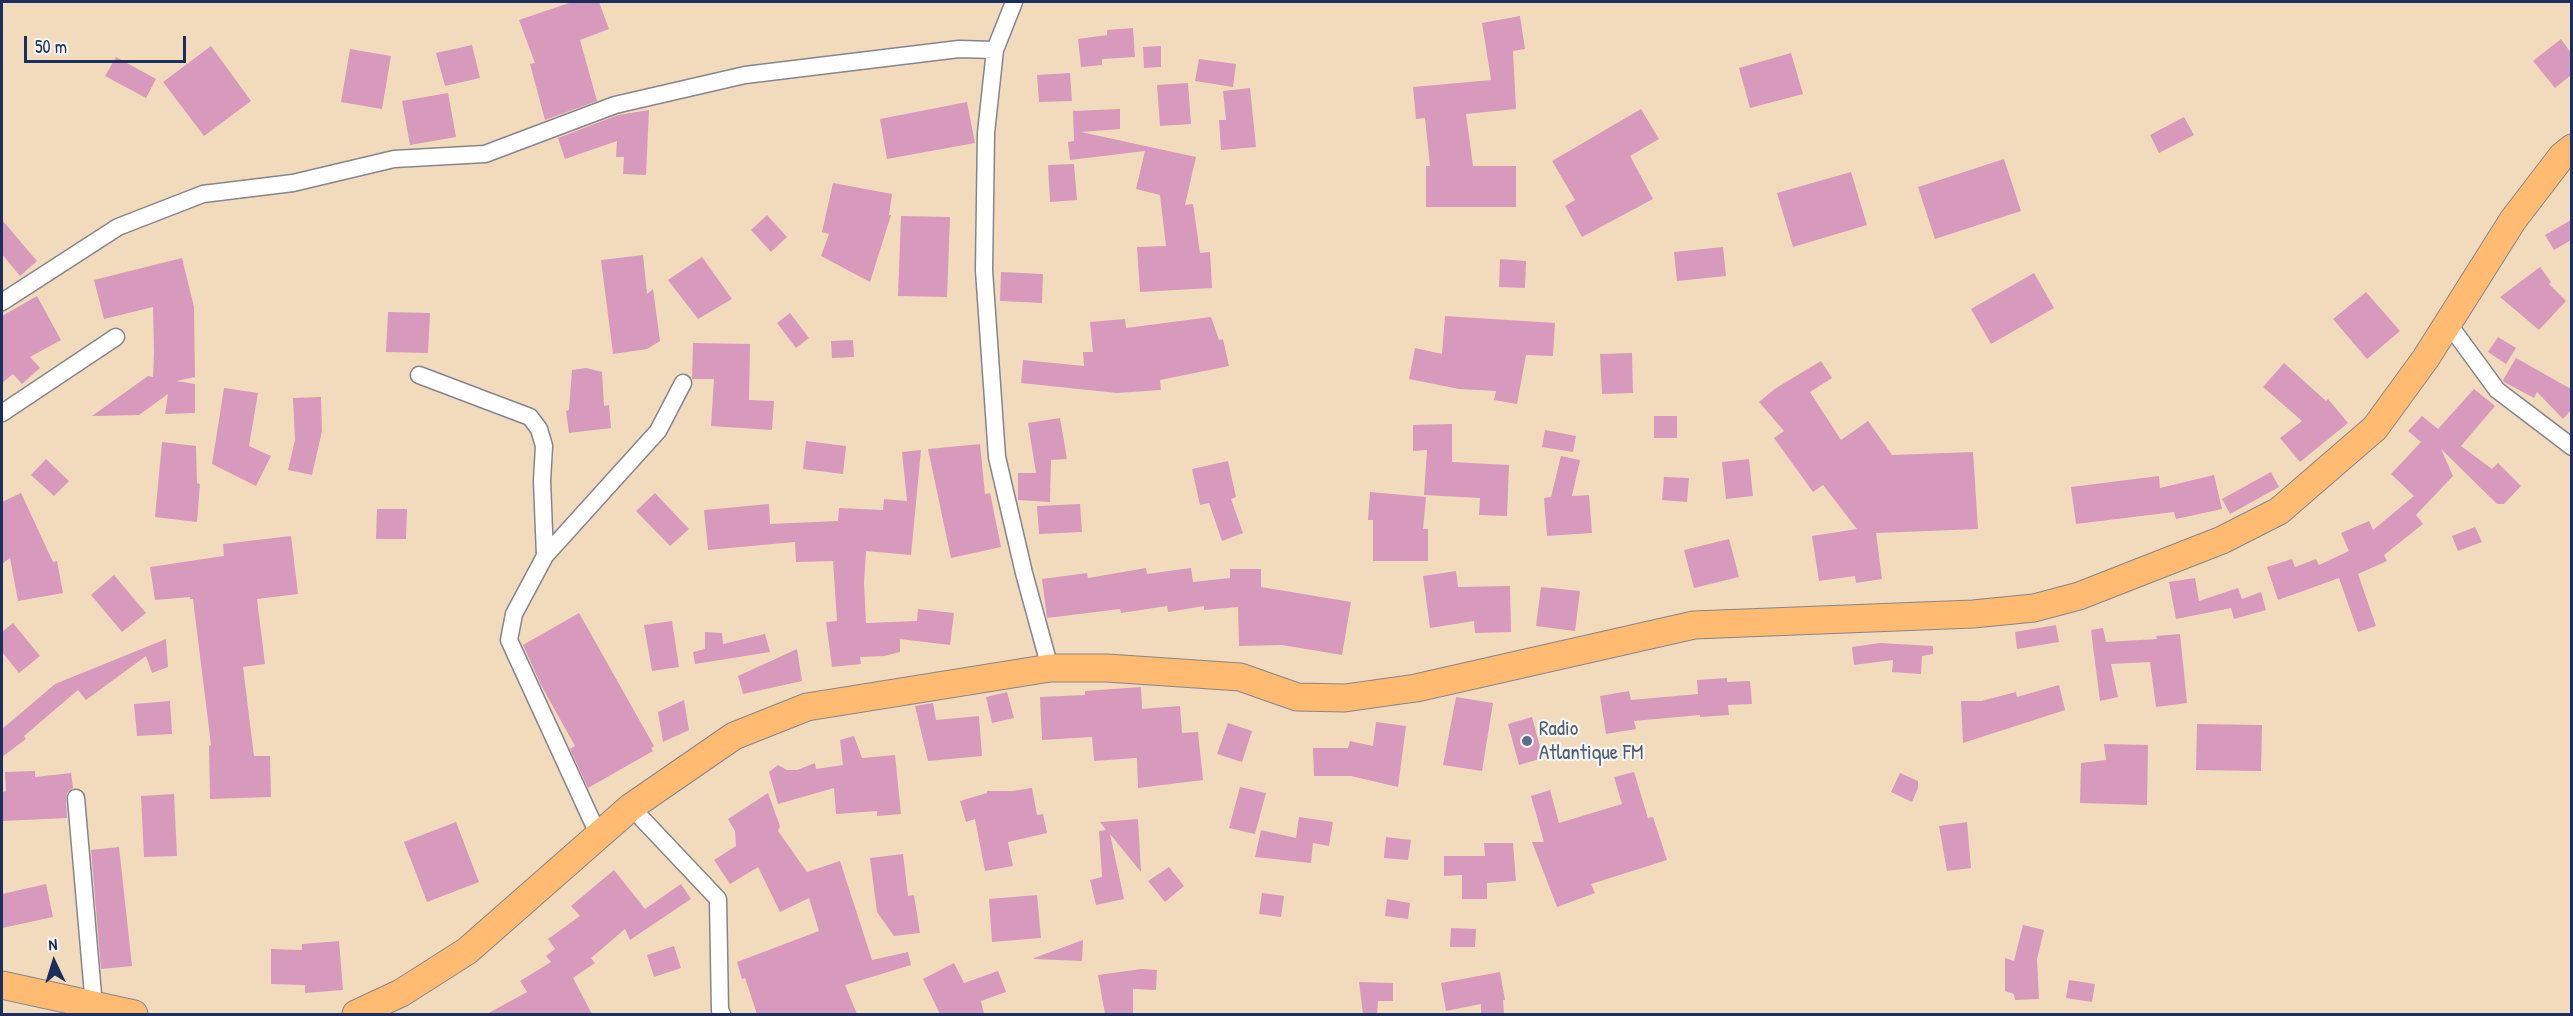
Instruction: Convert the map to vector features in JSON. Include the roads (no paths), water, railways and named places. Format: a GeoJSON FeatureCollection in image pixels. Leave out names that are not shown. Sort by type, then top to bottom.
{"type":"FeatureCollection","features":[{"type":"Feature","properties":{"kind":"main road"},"geometry":{"type":"LineString","coordinates":[[356,1014],[401,993],[466,951],[631,807],[734,736],[807,707],[1050,668],[1107,668],[1240,677],[1297,697],[1345,698],[1416,688],[1694,625],[1972,614],[2034,608],[2079,596],[2222,540],[2278,511],[2375,428],[2426,358],[2513,220],[2562,156],[2571,148]]}},
{"type":"Feature","properties":{"kind":"main road"},"geometry":{"type":"LineString","coordinates":[[2,985],[134,1014]]}},
{"type":"Feature","properties":{"kind":"street"},"geometry":{"type":"LineString","coordinates":[[1014,2],[995,50],[986,134],[984,270],[997,457],[1024,573],[1050,668]]}},
{"type":"Feature","properties":{"kind":"street"},"geometry":{"type":"LineString","coordinates":[[2,302],[118,227],[203,194],[293,183],[394,159],[485,154],[615,105],[745,75],[959,50],[995,50]]}},
{"type":"Feature","properties":{"kind":"street"},"geometry":{"type":"LineString","coordinates":[[2448,323],[2497,390],[2571,447]]}},
{"type":"Feature","properties":{"kind":"street"},"geometry":{"type":"LineString","coordinates":[[2,413],[116,337]]}},
{"type":"Feature","properties":{"kind":"street"},"geometry":{"type":"LineString","coordinates":[[419,375],[530,417],[538,429],[544,446],[542,481],[545,556]]}},
{"type":"Feature","properties":{"kind":"street"},"geometry":{"type":"LineString","coordinates":[[598,834],[509,640],[514,614],[545,556],[658,431],[684,383]]}},
{"type":"Feature","properties":{"kind":"street"},"geometry":{"type":"LineString","coordinates":[[76,798],[94,1006]]}},
{"type":"Feature","properties":{"kind":"street"},"geometry":{"type":"LineString","coordinates":[[631,807],[718,899],[720,1011],[722,1014]]}},
{"type":"Feature","properties":{"kind":"place","name":"Radio Atlantique FM"},"geometry":{"type":"Point","coordinates":[1527,741]}}]}
